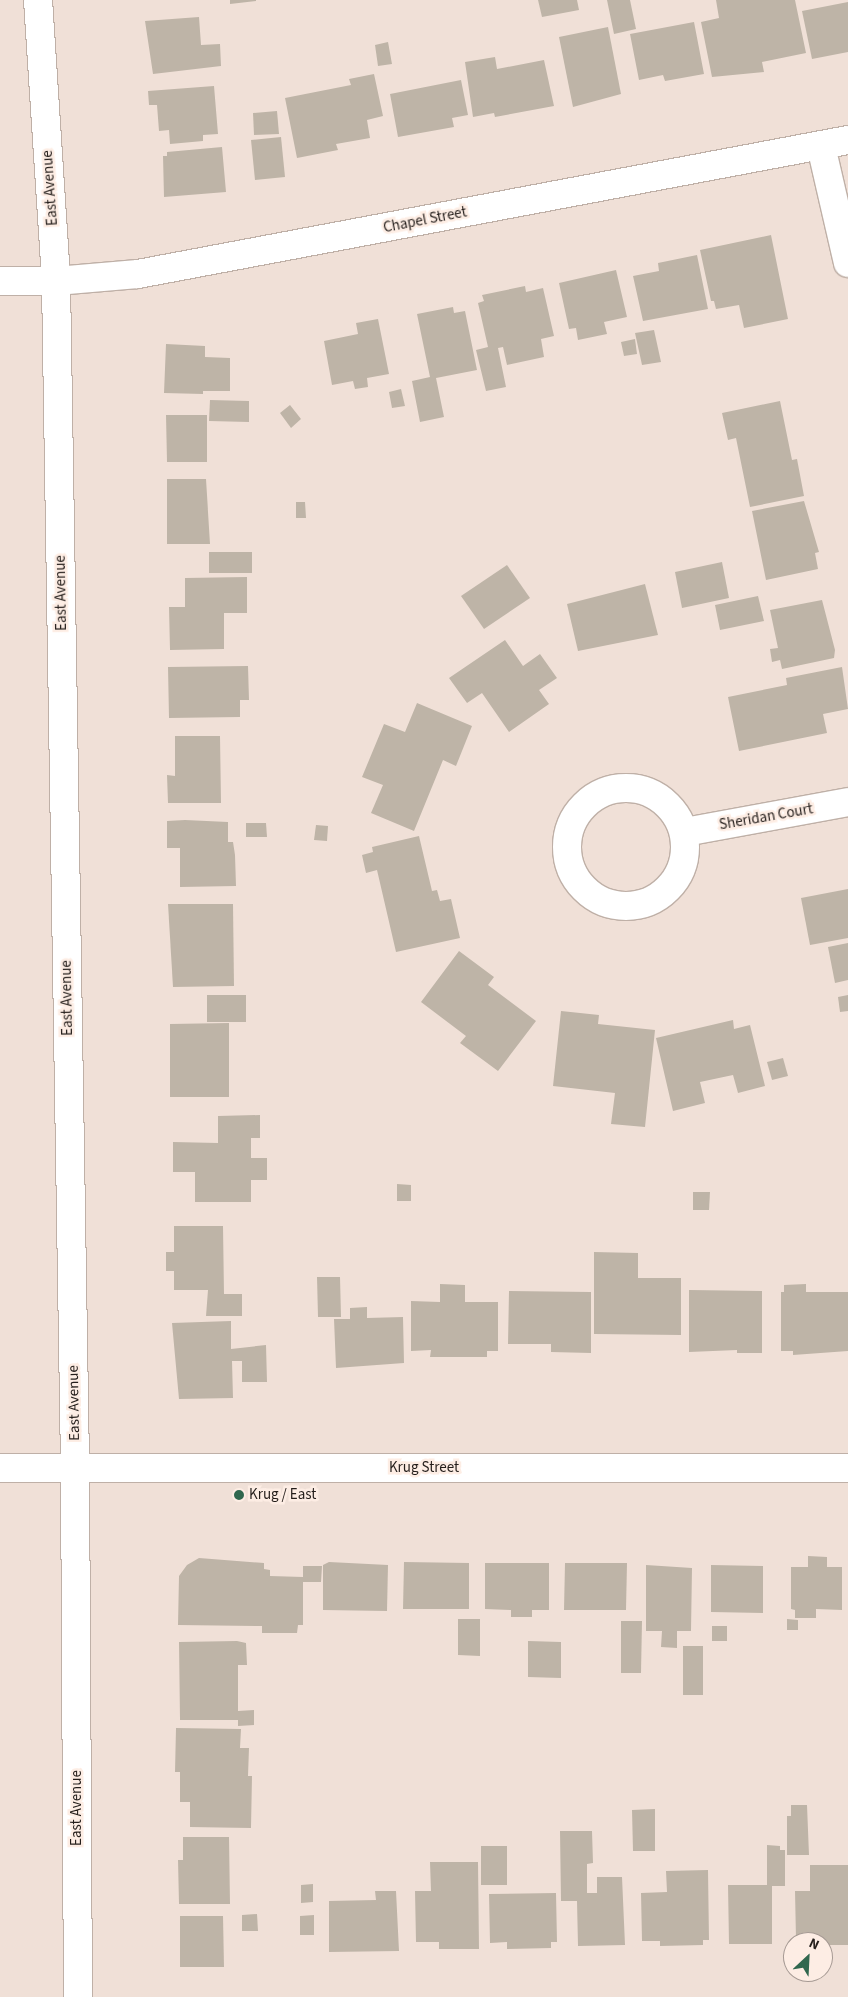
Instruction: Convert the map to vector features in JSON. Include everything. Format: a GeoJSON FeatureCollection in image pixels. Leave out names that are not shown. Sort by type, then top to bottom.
{"type":"FeatureCollection","features":[{"type":"Feature","properties":{"kind":"street","name":"East Avenue"},"geometry":{"type":"LineString","coordinates":[[38,0],[56,281],[75,1468],[78,1997]]}},
{"type":"Feature","properties":{"kind":"street","name":"Chapel Street"},"geometry":{"type":"LineString","coordinates":[[0,281],[56,281],[138,274],[848,140]]}},
{"type":"Feature","properties":{"kind":"street"},"geometry":{"type":"LineString","coordinates":[[821,146],[848,263]]}},
{"type":"Feature","properties":{"kind":"street"},"geometry":{"type":"LineString","coordinates":[[626,787],[654,794],[673,809],[684,832],[685,861],[672,886],[650,902],[620,906],[604,903],[586,891],[572,872],[566,852],[572,824],[584,804],[601,792],[626,787]]}},
{"type":"Feature","properties":{"kind":"street","name":"Sheridan Court"},"geometry":{"type":"LineString","coordinates":[[684,832],[848,802]]}},
{"type":"Feature","properties":{"kind":"street","name":"Krug Street"},"geometry":{"type":"LineString","coordinates":[[0,1468],[848,1468]]}},
{"type":"Feature","properties":{"kind":"building"},"geometry":{"type":"Polygon","coordinates":[[[230,0],[256,0],[256,1],[230,4],[230,0]]]}},
{"type":"Feature","properties":{"kind":"building"},"geometry":{"type":"Polygon","coordinates":[[[538,0],[577,0],[579,10],[542,17],[538,0]]]}},
{"type":"Feature","properties":{"kind":"building"},"geometry":{"type":"Polygon","coordinates":[[[607,0],[630,0],[636,29],[614,34],[607,0]]]}},
{"type":"Feature","properties":{"kind":"building"},"geometry":{"type":"Polygon","coordinates":[[[716,0],[795,0],[806,53],[762,62],[764,72],[712,77],[701,22],[719,18],[716,0]]]}},
{"type":"Feature","properties":{"kind":"building"},"geometry":{"type":"Polygon","coordinates":[[[848,2],[848,52],[812,59],[802,11],[848,2]]]}},
{"type":"Feature","properties":{"kind":"building"},"geometry":{"type":"Polygon","coordinates":[[[199,17],[201,45],[220,44],[221,66],[153,74],[145,21],[199,17]]]}},
{"type":"Feature","properties":{"kind":"building"},"geometry":{"type":"Polygon","coordinates":[[[694,22],[704,74],[665,81],[663,75],[639,80],[630,34],[694,22]]]}},
{"type":"Feature","properties":{"kind":"building"},"geometry":{"type":"Polygon","coordinates":[[[608,27],[621,94],[573,107],[559,37],[608,27]]]}},
{"type":"Feature","properties":{"kind":"building"},"geometry":{"type":"Polygon","coordinates":[[[388,42],[392,64],[378,66],[375,45],[388,42]]]}},
{"type":"Feature","properties":{"kind":"building"},"geometry":{"type":"Polygon","coordinates":[[[495,57],[497,69],[544,60],[554,106],[495,117],[494,113],[473,117],[465,62],[495,57]]]}},
{"type":"Feature","properties":{"kind":"building"},"geometry":{"type":"Polygon","coordinates":[[[374,74],[383,116],[367,120],[370,138],[336,144],[338,150],[297,158],[285,98],[351,85],[349,79],[374,74]]]}},
{"type":"Feature","properties":{"kind":"building"},"geometry":{"type":"Polygon","coordinates":[[[461,80],[468,115],[452,118],[454,127],[398,137],[390,94],[461,80]]]}},
{"type":"Feature","properties":{"kind":"building"},"geometry":{"type":"Polygon","coordinates":[[[214,86],[218,134],[203,135],[203,141],[170,144],[169,130],[159,131],[157,105],[149,105],[148,91],[214,86]]]}},
{"type":"Feature","properties":{"kind":"building"},"geometry":{"type":"Polygon","coordinates":[[[277,111],[279,134],[254,135],[253,113],[277,111]]]}},
{"type":"Feature","properties":{"kind":"building"},"geometry":{"type":"Polygon","coordinates":[[[281,137],[285,177],[255,180],[251,140],[281,137]]]}},
{"type":"Feature","properties":{"kind":"building"},"geometry":{"type":"Polygon","coordinates":[[[222,147],[226,192],[164,197],[163,156],[167,156],[167,152],[222,147]]]}},
{"type":"Feature","properties":{"kind":"building"},"geometry":{"type":"Polygon","coordinates":[[[771,235],[788,319],[744,328],[739,305],[716,309],[714,301],[711,301],[700,250],[771,235]]]}},
{"type":"Feature","properties":{"kind":"building"},"geometry":{"type":"Polygon","coordinates":[[[697,255],[708,309],[643,321],[633,276],[659,271],[658,263],[697,255]]]}},
{"type":"Feature","properties":{"kind":"building"},"geometry":{"type":"Polygon","coordinates":[[[616,270],[627,317],[604,322],[607,334],[578,340],[576,328],[569,329],[559,283],[616,270]]]}},
{"type":"Feature","properties":{"kind":"building"},"geometry":{"type":"Polygon","coordinates":[[[525,286],[526,292],[543,288],[554,336],[541,339],[544,357],[507,365],[503,347],[498,348],[506,387],[486,391],[476,350],[488,347],[478,303],[484,301],[482,295],[525,286]]]}},
{"type":"Feature","properties":{"kind":"building"},"geometry":{"type":"Polygon","coordinates":[[[453,307],[454,313],[465,311],[477,370],[436,378],[444,417],[420,422],[412,381],[430,377],[417,314],[453,307]]]}},
{"type":"Feature","properties":{"kind":"building"},"geometry":{"type":"Polygon","coordinates":[[[378,319],[389,374],[367,378],[368,387],[355,389],[353,381],[332,385],[324,341],[358,334],[356,323],[378,319]]]}},
{"type":"Feature","properties":{"kind":"building"},"geometry":{"type":"Polygon","coordinates":[[[654,330],[661,362],[642,365],[635,333],[654,330]]]}},
{"type":"Feature","properties":{"kind":"building"},"geometry":{"type":"Polygon","coordinates":[[[635,339],[637,354],[624,356],[621,342],[635,339]]]}},
{"type":"Feature","properties":{"kind":"building"},"geometry":{"type":"Polygon","coordinates":[[[166,344],[205,346],[205,357],[230,358],[230,391],[203,391],[203,394],[164,393],[166,344]]]}},
{"type":"Feature","properties":{"kind":"building"},"geometry":{"type":"Polygon","coordinates":[[[401,389],[405,406],[392,408],[389,392],[401,389]]]}},
{"type":"Feature","properties":{"kind":"building"},"geometry":{"type":"Polygon","coordinates":[[[210,400],[249,401],[249,422],[209,421],[210,400]]]}},
{"type":"Feature","properties":{"kind":"building"},"geometry":{"type":"Polygon","coordinates":[[[780,401],[792,460],[797,459],[804,496],[750,507],[736,438],[728,440],[722,413],[780,401]]]}},
{"type":"Feature","properties":{"kind":"building"},"geometry":{"type":"Polygon","coordinates":[[[290,405],[301,419],[291,428],[280,413],[290,405]]]}},
{"type":"Feature","properties":{"kind":"building"},"geometry":{"type":"Polygon","coordinates":[[[166,415],[207,415],[207,462],[167,462],[166,415]]]}},
{"type":"Feature","properties":{"kind":"building"},"geometry":{"type":"Polygon","coordinates":[[[167,479],[206,479],[210,544],[167,544],[167,479]]]}},
{"type":"Feature","properties":{"kind":"building"},"geometry":{"type":"Polygon","coordinates":[[[804,501],[819,552],[815,553],[818,569],[766,580],[752,511],[804,501]]]}},
{"type":"Feature","properties":{"kind":"building"},"geometry":{"type":"Polygon","coordinates":[[[296,502],[305,502],[306,518],[296,518],[296,502]]]}},
{"type":"Feature","properties":{"kind":"building"},"geometry":{"type":"Polygon","coordinates":[[[209,552],[252,552],[252,573],[209,573],[209,552]]]}},
{"type":"Feature","properties":{"kind":"building"},"geometry":{"type":"Polygon","coordinates":[[[722,562],[729,598],[682,608],[675,572],[722,562]]]}},
{"type":"Feature","properties":{"kind":"building"},"geometry":{"type":"Polygon","coordinates":[[[507,565],[530,598],[484,629],[461,596],[507,565]]]}},
{"type":"Feature","properties":{"kind":"building"},"geometry":{"type":"Polygon","coordinates":[[[247,577],[247,613],[224,613],[224,649],[170,650],[169,607],[185,607],[185,578],[247,577]]]}},
{"type":"Feature","properties":{"kind":"building"},"geometry":{"type":"Polygon","coordinates":[[[645,584],[658,635],[578,651],[567,604],[645,584]]]}},
{"type":"Feature","properties":{"kind":"building"},"geometry":{"type":"Polygon","coordinates":[[[758,596],[764,621],[720,630],[715,605],[758,596]]]}},
{"type":"Feature","properties":{"kind":"building"},"geometry":{"type":"Polygon","coordinates":[[[822,600],[835,650],[834,658],[782,669],[780,660],[772,662],[770,649],[778,648],[770,610],[822,600]]]}},
{"type":"Feature","properties":{"kind":"building"},"geometry":{"type":"Polygon","coordinates":[[[505,640],[523,666],[540,654],[557,678],[539,690],[549,704],[509,732],[482,693],[467,703],[449,678],[505,640]]]}},
{"type":"Feature","properties":{"kind":"building"},"geometry":{"type":"Polygon","coordinates":[[[248,666],[249,700],[240,700],[240,717],[169,718],[168,667],[248,666]]]}},
{"type":"Feature","properties":{"kind":"building"},"geometry":{"type":"Polygon","coordinates":[[[842,667],[848,709],[823,714],[827,733],[739,751],[728,697],[787,685],[786,678],[842,667]]]}},
{"type":"Feature","properties":{"kind":"building"},"geometry":{"type":"Polygon","coordinates":[[[417,703],[472,726],[456,766],[443,760],[414,831],[371,813],[383,785],[362,777],[384,724],[405,732],[417,703]]]}},
{"type":"Feature","properties":{"kind":"building"},"geometry":{"type":"Polygon","coordinates":[[[175,736],[220,736],[221,803],[168,803],[167,775],[175,776],[175,736]]]}},
{"type":"Feature","properties":{"kind":"building"},"geometry":{"type":"Polygon","coordinates":[[[167,821],[228,822],[228,842],[233,842],[235,855],[236,886],[180,887],[180,848],[167,848],[167,821]]]}},
{"type":"Feature","properties":{"kind":"building"},"geometry":{"type":"Polygon","coordinates":[[[246,823],[266,823],[267,837],[246,837],[246,823]]]}},
{"type":"Feature","properties":{"kind":"building"},"geometry":{"type":"Polygon","coordinates":[[[316,825],[328,826],[327,841],[314,840],[316,825]]]}},
{"type":"Feature","properties":{"kind":"building"},"geometry":{"type":"Polygon","coordinates":[[[419,836],[432,891],[437,890],[440,901],[451,899],[460,938],[396,952],[377,870],[366,873],[362,855],[373,852],[372,847],[419,836]]]}},
{"type":"Feature","properties":{"kind":"building"},"geometry":{"type":"Polygon","coordinates":[[[848,889],[848,938],[810,945],[801,898],[848,889]]]}},
{"type":"Feature","properties":{"kind":"building"},"geometry":{"type":"Polygon","coordinates":[[[168,904],[233,904],[234,986],[173,987],[168,904]]]}},
{"type":"Feature","properties":{"kind":"building"},"geometry":{"type":"Polygon","coordinates":[[[848,943],[848,980],[835,983],[828,947],[848,943]]]}},
{"type":"Feature","properties":{"kind":"building"},"geometry":{"type":"Polygon","coordinates":[[[459,951],[494,977],[488,985],[536,1021],[498,1071],[460,1043],[466,1036],[421,1002],[459,951]]]}},
{"type":"Feature","properties":{"kind":"building"},"geometry":{"type":"Polygon","coordinates":[[[207,995],[246,995],[246,1022],[207,1022],[207,995]]]}},
{"type":"Feature","properties":{"kind":"building"},"geometry":{"type":"Polygon","coordinates":[[[848,995],[848,1011],[840,1012],[838,997],[848,995]]]}},
{"type":"Feature","properties":{"kind":"building"},"geometry":{"type":"Polygon","coordinates":[[[561,1011],[599,1015],[598,1024],[655,1030],[645,1127],[611,1124],[615,1093],[553,1086],[561,1011]]]}},
{"type":"Feature","properties":{"kind":"building"},"geometry":{"type":"Polygon","coordinates":[[[733,1020],[734,1029],[750,1025],[765,1086],[738,1093],[733,1075],[700,1082],[705,1103],[673,1111],[656,1038],[733,1020]]]}},
{"type":"Feature","properties":{"kind":"building"},"geometry":{"type":"Polygon","coordinates":[[[229,1023],[229,1097],[170,1097],[170,1024],[229,1023]]]}},
{"type":"Feature","properties":{"kind":"building"},"geometry":{"type":"Polygon","coordinates":[[[783,1058],[788,1076],[772,1080],[767,1062],[783,1058]]]}},
{"type":"Feature","properties":{"kind":"building"},"geometry":{"type":"Polygon","coordinates":[[[260,1115],[260,1138],[251,1138],[251,1158],[267,1158],[267,1180],[251,1180],[251,1202],[195,1202],[195,1172],[173,1172],[173,1142],[218,1143],[218,1116],[260,1115]]]}},
{"type":"Feature","properties":{"kind":"building"},"geometry":{"type":"Polygon","coordinates":[[[397,1184],[411,1185],[411,1201],[397,1201],[397,1184]]]}},
{"type":"Feature","properties":{"kind":"building"},"geometry":{"type":"Polygon","coordinates":[[[693,1192],[710,1192],[709,1210],[693,1210],[693,1192]]]}},
{"type":"Feature","properties":{"kind":"building"},"geometry":{"type":"Polygon","coordinates":[[[174,1226],[223,1226],[224,1294],[242,1294],[242,1316],[206,1316],[208,1290],[174,1290],[174,1271],[166,1271],[166,1252],[174,1252],[174,1226]]]}},
{"type":"Feature","properties":{"kind":"building"},"geometry":{"type":"Polygon","coordinates":[[[594,1252],[638,1253],[638,1278],[681,1278],[681,1335],[594,1334],[594,1252]]]}},
{"type":"Feature","properties":{"kind":"building"},"geometry":{"type":"Polygon","coordinates":[[[317,1277],[340,1277],[341,1317],[318,1317],[317,1277]]]}},
{"type":"Feature","properties":{"kind":"building"},"geometry":{"type":"Polygon","coordinates":[[[440,1284],[465,1285],[465,1302],[498,1302],[498,1351],[487,1351],[487,1357],[430,1357],[431,1350],[411,1351],[411,1301],[440,1302],[440,1284]]]}},
{"type":"Feature","properties":{"kind":"building"},"geometry":{"type":"Polygon","coordinates":[[[806,1284],[806,1292],[848,1292],[848,1351],[793,1355],[793,1351],[781,1351],[781,1292],[784,1292],[784,1285],[806,1284]]]}},
{"type":"Feature","properties":{"kind":"building"},"geometry":{"type":"Polygon","coordinates":[[[689,1290],[762,1291],[762,1353],[737,1353],[737,1350],[689,1352],[689,1290]]]}},
{"type":"Feature","properties":{"kind":"building"},"geometry":{"type":"Polygon","coordinates":[[[509,1291],[591,1292],[591,1353],[551,1352],[551,1344],[508,1344],[509,1291]]]}},
{"type":"Feature","properties":{"kind":"building"},"geometry":{"type":"Polygon","coordinates":[[[367,1307],[367,1318],[403,1317],[404,1363],[336,1368],[334,1319],[350,1319],[350,1308],[367,1307]]]}},
{"type":"Feature","properties":{"kind":"building"},"geometry":{"type":"Polygon","coordinates":[[[231,1321],[231,1349],[266,1345],[267,1382],[242,1382],[242,1361],[232,1361],[233,1398],[179,1399],[172,1323],[231,1321]]]}},
{"type":"Feature","properties":{"kind":"building"},"geometry":{"type":"Polygon","coordinates":[[[808,1556],[827,1557],[827,1567],[842,1567],[842,1610],[816,1609],[816,1618],[795,1618],[795,1610],[791,1609],[791,1567],[808,1567],[808,1556]]]}},
{"type":"Feature","properties":{"kind":"building"},"geometry":{"type":"Polygon","coordinates":[[[199,1558],[264,1563],[264,1569],[270,1570],[270,1576],[303,1577],[303,1566],[322,1566],[321,1582],[303,1582],[303,1625],[298,1625],[297,1633],[262,1633],[262,1626],[178,1625],[179,1576],[187,1565],[199,1558]]]}},
{"type":"Feature","properties":{"kind":"building"},"geometry":{"type":"Polygon","coordinates":[[[329,1562],[388,1565],[387,1611],[323,1610],[323,1565],[329,1562]]]}},
{"type":"Feature","properties":{"kind":"building"},"geometry":{"type":"Polygon","coordinates":[[[404,1562],[469,1563],[469,1609],[403,1609],[404,1562]]]}},
{"type":"Feature","properties":{"kind":"building"},"geometry":{"type":"Polygon","coordinates":[[[485,1563],[549,1563],[549,1610],[532,1610],[532,1617],[511,1617],[511,1610],[485,1609],[485,1563]]]}},
{"type":"Feature","properties":{"kind":"building"},"geometry":{"type":"Polygon","coordinates":[[[565,1563],[627,1563],[626,1610],[564,1610],[565,1563]]]}},
{"type":"Feature","properties":{"kind":"building"},"geometry":{"type":"Polygon","coordinates":[[[646,1565],[692,1568],[691,1631],[677,1631],[677,1648],[661,1647],[662,1631],[646,1631],[646,1565]]]}},
{"type":"Feature","properties":{"kind":"building"},"geometry":{"type":"Polygon","coordinates":[[[711,1565],[763,1566],[763,1613],[711,1612],[711,1565]]]}},
{"type":"Feature","properties":{"kind":"building"},"geometry":{"type":"Polygon","coordinates":[[[458,1619],[480,1619],[480,1656],[458,1655],[458,1619]]]}},
{"type":"Feature","properties":{"kind":"building"},"geometry":{"type":"Polygon","coordinates":[[[787,1619],[798,1620],[798,1630],[787,1630],[787,1619]]]}},
{"type":"Feature","properties":{"kind":"building"},"geometry":{"type":"Polygon","coordinates":[[[621,1621],[642,1621],[641,1673],[621,1673],[621,1621]]]}},
{"type":"Feature","properties":{"kind":"building"},"geometry":{"type":"Polygon","coordinates":[[[712,1626],[727,1626],[727,1641],[712,1641],[712,1626]]]}},
{"type":"Feature","properties":{"kind":"building"},"geometry":{"type":"Polygon","coordinates":[[[237,1641],[246,1643],[247,1665],[238,1665],[238,1711],[254,1710],[254,1725],[238,1726],[238,1720],[180,1720],[179,1642],[237,1641]]]}},
{"type":"Feature","properties":{"kind":"building"},"geometry":{"type":"Polygon","coordinates":[[[528,1641],[561,1642],[561,1678],[528,1677],[528,1641]]]}},
{"type":"Feature","properties":{"kind":"building"},"geometry":{"type":"Polygon","coordinates":[[[683,1646],[703,1646],[703,1695],[683,1695],[683,1646]]]}},
{"type":"Feature","properties":{"kind":"building"},"geometry":{"type":"Polygon","coordinates":[[[176,1728],[241,1729],[240,1748],[249,1748],[248,1776],[252,1776],[251,1828],[190,1827],[190,1802],[180,1802],[180,1772],[175,1772],[176,1728]]]}},
{"type":"Feature","properties":{"kind":"building"},"geometry":{"type":"Polygon","coordinates":[[[791,1805],[807,1805],[809,1855],[787,1855],[787,1816],[791,1816],[791,1805]]]}},
{"type":"Feature","properties":{"kind":"building"},"geometry":{"type":"Polygon","coordinates":[[[655,1809],[655,1851],[633,1851],[632,1810],[655,1809]]]}},
{"type":"Feature","properties":{"kind":"building"},"geometry":{"type":"Polygon","coordinates":[[[560,1831],[592,1831],[593,1863],[587,1864],[587,1893],[597,1893],[597,1877],[622,1877],[625,1945],[578,1946],[577,1901],[561,1901],[560,1831]]]}},
{"type":"Feature","properties":{"kind":"building"},"geometry":{"type":"Polygon","coordinates":[[[183,1837],[229,1837],[230,1904],[179,1904],[178,1860],[183,1860],[183,1837]]]}},
{"type":"Feature","properties":{"kind":"building"},"geometry":{"type":"Polygon","coordinates":[[[767,1845],[780,1846],[780,1850],[785,1850],[785,1886],[772,1886],[772,1944],[729,1944],[728,1885],[767,1885],[767,1845]]]}},
{"type":"Feature","properties":{"kind":"building"},"geometry":{"type":"Polygon","coordinates":[[[481,1846],[507,1846],[507,1885],[481,1885],[481,1846]]]}},
{"type":"Feature","properties":{"kind":"building"},"geometry":{"type":"Polygon","coordinates":[[[430,1862],[478,1862],[479,1949],[439,1949],[439,1942],[416,1942],[415,1891],[431,1891],[430,1862]]]}},
{"type":"Feature","properties":{"kind":"building"},"geometry":{"type":"Polygon","coordinates":[[[810,1865],[848,1865],[848,1945],[833,1945],[833,1932],[796,1932],[795,1891],[810,1891],[810,1865]]]}},
{"type":"Feature","properties":{"kind":"building"},"geometry":{"type":"Polygon","coordinates":[[[708,1870],[709,1940],[703,1940],[703,1945],[660,1946],[660,1941],[642,1941],[641,1893],[667,1892],[666,1871],[708,1870]]]}},
{"type":"Feature","properties":{"kind":"building"},"geometry":{"type":"Polygon","coordinates":[[[313,1884],[313,1902],[301,1903],[301,1885],[313,1884]]]}},
{"type":"Feature","properties":{"kind":"building"},"geometry":{"type":"Polygon","coordinates":[[[375,1891],[396,1891],[399,1951],[329,1952],[329,1901],[376,1900],[375,1891]]]}},
{"type":"Feature","properties":{"kind":"building"},"geometry":{"type":"Polygon","coordinates":[[[556,1893],[557,1942],[551,1942],[551,1948],[507,1949],[507,1942],[490,1943],[489,1894],[556,1893]]]}},
{"type":"Feature","properties":{"kind":"building"},"geometry":{"type":"Polygon","coordinates":[[[257,1914],[258,1931],[242,1931],[242,1915],[257,1914]]]}},
{"type":"Feature","properties":{"kind":"building"},"geometry":{"type":"Polygon","coordinates":[[[314,1915],[314,1935],[300,1935],[300,1916],[314,1915]]]}},
{"type":"Feature","properties":{"kind":"building"},"geometry":{"type":"Polygon","coordinates":[[[180,1916],[223,1916],[224,1967],[180,1967],[180,1916]]]}},
{"type":"Feature","properties":{"kind":"place","name":"Krug / East"},"geometry":{"type":"Point","coordinates":[239,1495]}}]}
